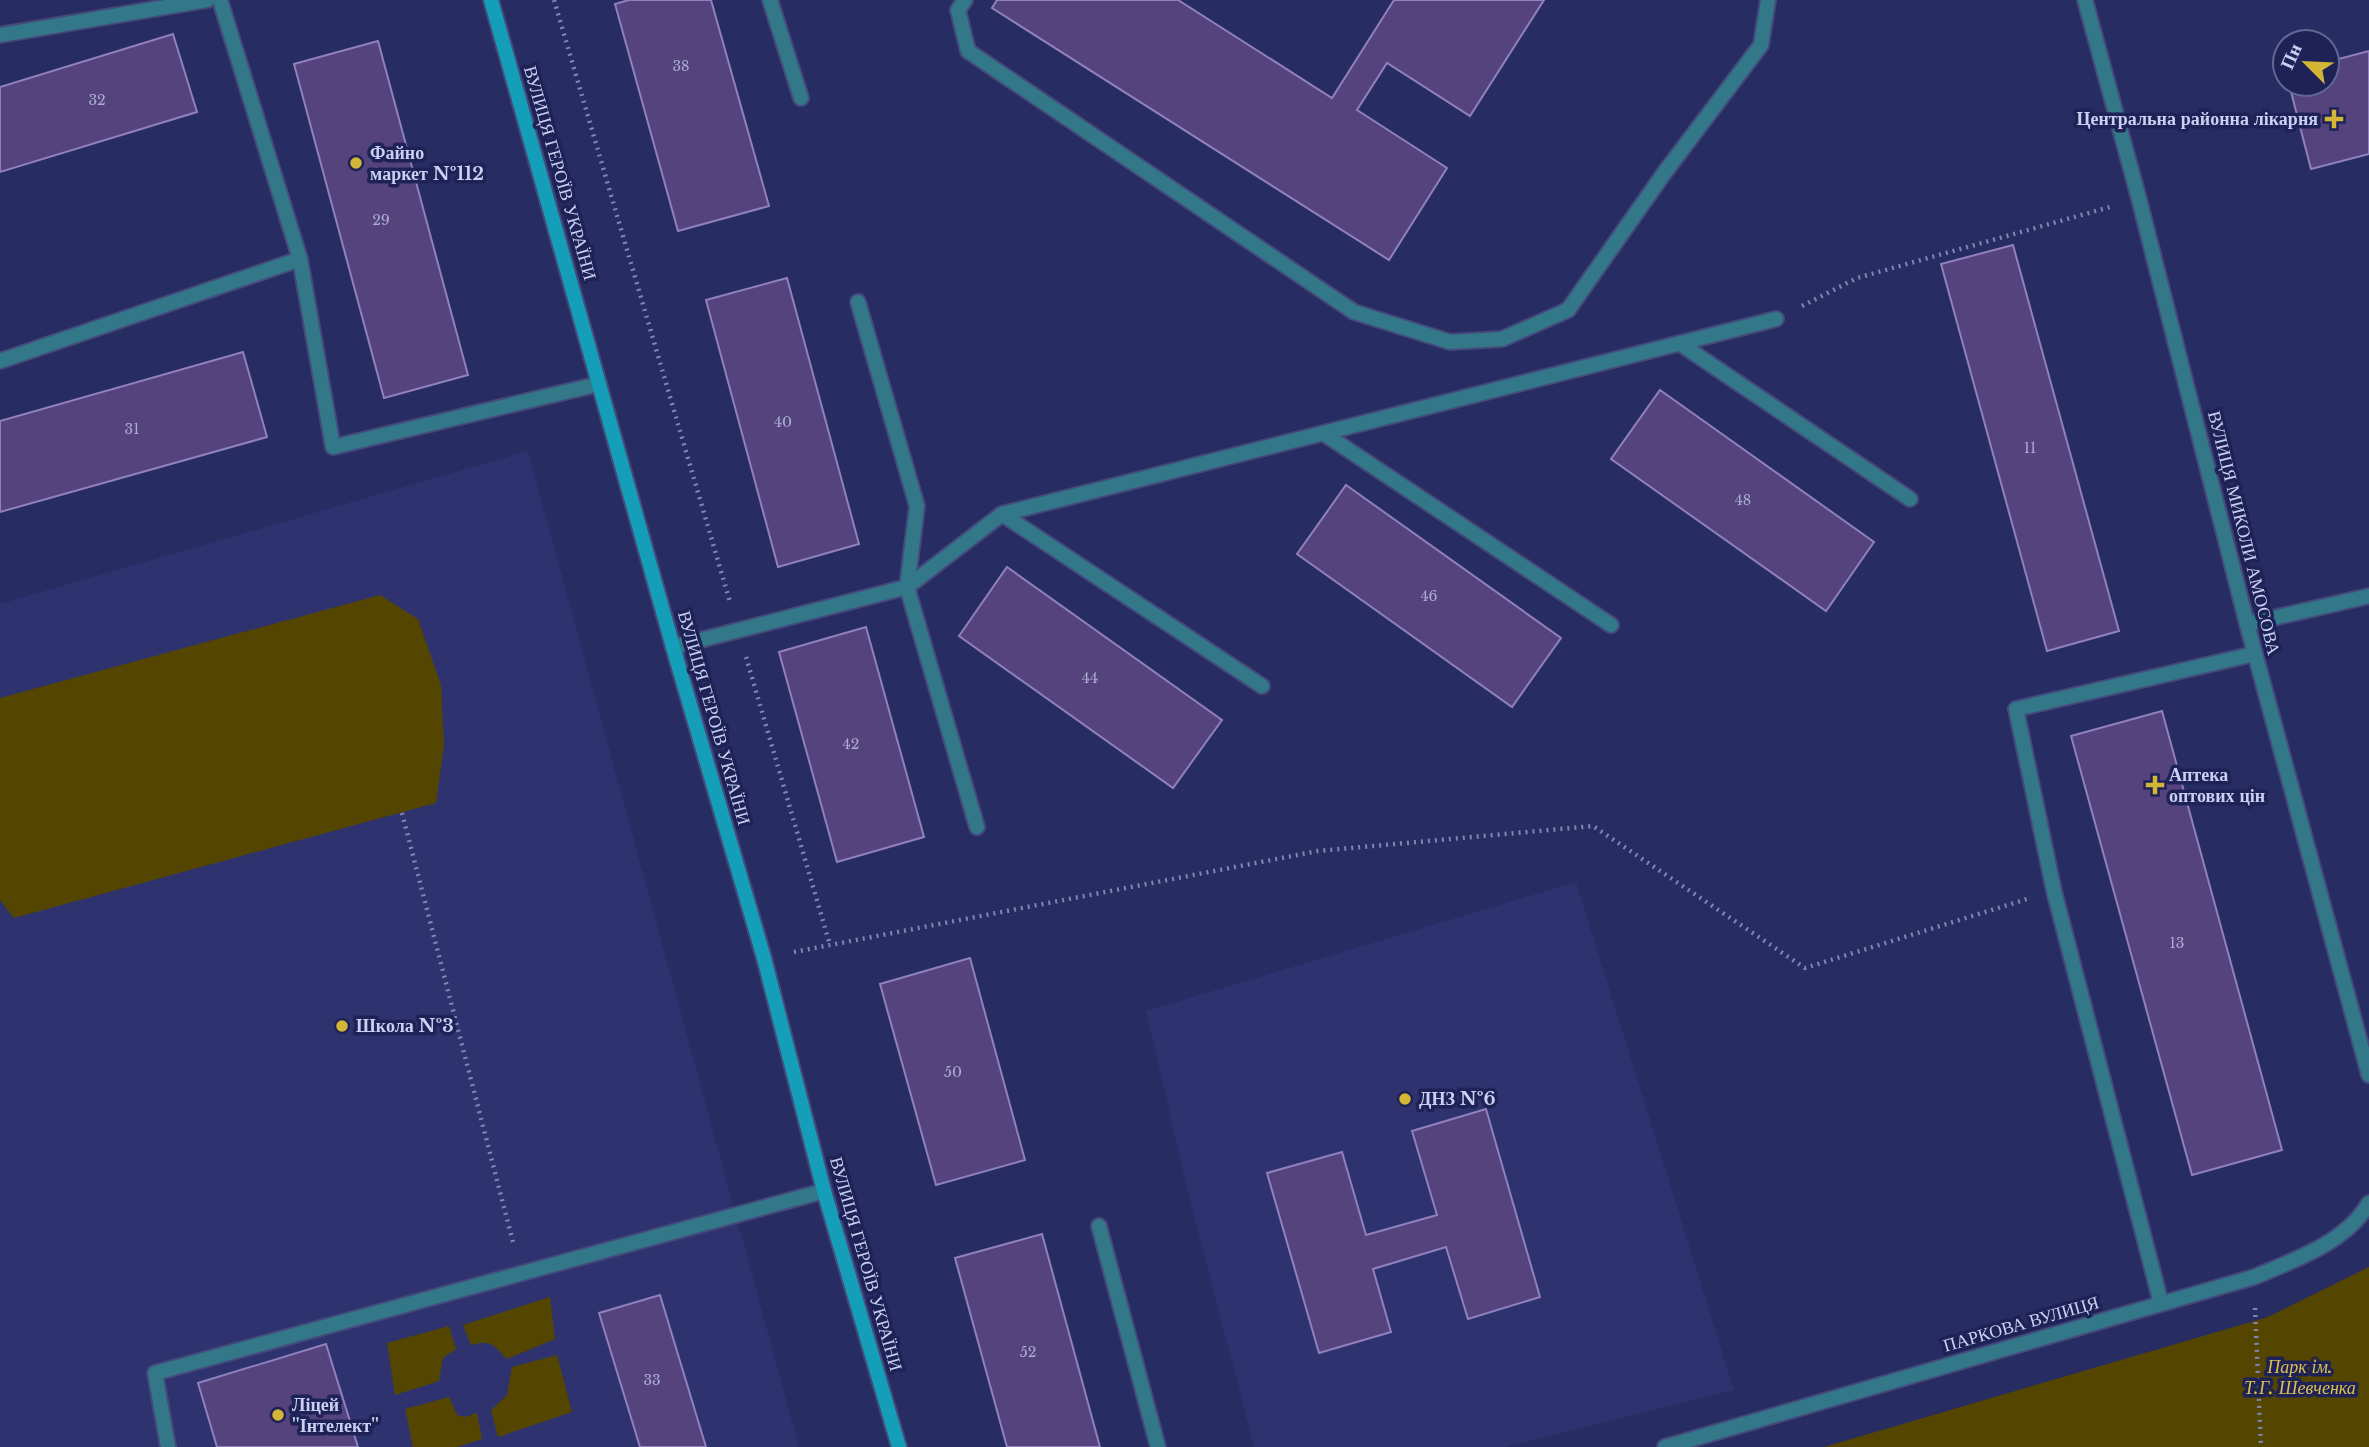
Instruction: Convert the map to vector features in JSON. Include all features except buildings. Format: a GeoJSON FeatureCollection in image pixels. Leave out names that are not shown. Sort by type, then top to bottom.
{"type":"FeatureCollection","features":[{"type":"Feature","properties":{"kind":"main road","name":"ВУЛИЦЯ ГЕРОЇВ УКРАЇНИ"},"geometry":{"type":"LineString","coordinates":[[491,0],[673,647],[764,958],[824,1191],[899,1447]]}},
{"type":"Feature","properties":{"kind":"street"},"geometry":{"type":"LineString","coordinates":[[0,35],[208,0]]}},
{"type":"Feature","properties":{"kind":"street"},"geometry":{"type":"LineString","coordinates":[[220,0],[300,259],[332,447],[599,384]]}},
{"type":"Feature","properties":{"kind":"street"},"geometry":{"type":"LineString","coordinates":[[770,0],[801,98]]}},
{"type":"Feature","properties":{"kind":"street"},"geometry":{"type":"LineString","coordinates":[[965,0],[958,10],[968,51],[1354,312],[1450,342],[1502,339],[1568,310],[1665,172],[1761,45],[1768,0]]}},
{"type":"Feature","properties":{"kind":"street","name":"ВУЛИЦЯ МИКОЛИ АМОСОВА"},"geometry":{"type":"LineString","coordinates":[[2085,0],[2139,199],[2247,624],[2369,1075]]}},
{"type":"Feature","properties":{"kind":"street"},"geometry":{"type":"LineString","coordinates":[[0,362],[300,259]]}},
{"type":"Feature","properties":{"kind":"street"},"geometry":{"type":"LineString","coordinates":[[858,302],[917,506],[907,587],[977,827]]}},
{"type":"Feature","properties":{"kind":"street"},"geometry":{"type":"LineString","coordinates":[[673,647],[907,587],[1002,514],[1776,319]]}},
{"type":"Feature","properties":{"kind":"street"},"geometry":{"type":"LineString","coordinates":[[1679,343],[1909,499]]}},
{"type":"Feature","properties":{"kind":"street"},"geometry":{"type":"LineString","coordinates":[[1323,433],[1611,625]]}},
{"type":"Feature","properties":{"kind":"street"},"geometry":{"type":"LineString","coordinates":[[1002,514],[1262,686]]}},
{"type":"Feature","properties":{"kind":"street"},"geometry":{"type":"LineString","coordinates":[[2247,624],[2369,596]]}},
{"type":"Feature","properties":{"kind":"street"},"geometry":{"type":"LineString","coordinates":[[2161,1303],[2054,891],[2016,709],[2255,654]]}},
{"type":"Feature","properties":{"kind":"street"},"geometry":{"type":"LineString","coordinates":[[168,1447],[155,1373],[824,1191]]}},
{"type":"Feature","properties":{"kind":"street","name":"ПАРКОВА ВУЛИЦЯ"},"geometry":{"type":"LineString","coordinates":[[1665,1447],[2254,1277],[2315,1251],[2360,1218],[2369,1203]]}},
{"type":"Feature","properties":{"kind":"street"},"geometry":{"type":"LineString","coordinates":[[1099,1226],[1158,1447]]}},
{"type":"Feature","properties":{"kind":"path"},"geometry":{"type":"LineString","coordinates":[[554,0],[830,945]]}},
{"type":"Feature","properties":{"kind":"path"},"geometry":{"type":"LineString","coordinates":[[1776,319],[1857,278],[2139,199]]}},
{"type":"Feature","properties":{"kind":"path"},"geometry":{"type":"LineString","coordinates":[[402,813],[521,1274]]}},
{"type":"Feature","properties":{"kind":"path"},"geometry":{"type":"LineString","coordinates":[[764,958],[1318,850],[1593,826],[1805,968],[2054,891]]}},
{"type":"Feature","properties":{"kind":"path"},"geometry":{"type":"LineString","coordinates":[[2254,1277],[2261,1447]]}},
{"type":"Feature","properties":{"kind":"shaded area","name":"Школа №3"},"geometry":{"type":"Polygon","coordinates":[[[528,451],[799,1447],[0,1447],[0,604],[528,451]]]}},
{"type":"Feature","properties":{"kind":"shaded area","name":"ДНЗ №6"},"geometry":{"type":"Polygon","coordinates":[[[1576,882],[1734,1390],[1506,1447],[1254,1447],[1187,1188],[1146,1011],[1576,882]]]}},
{"type":"Feature","properties":{"kind":"green space"},"geometry":{"type":"Polygon","coordinates":[[[380,595],[418,619],[441,685],[444,745],[436,803],[14,918],[0,900],[0,698],[380,595]]]}},
{"type":"Feature","properties":{"kind":"green space","name":"Парк ім. Т.Г. Шевченка"},"geometry":{"type":"Polygon","coordinates":[[[2369,1267],[2369,1447],[1824,1447],[2268,1317],[2369,1267]]]}},
{"type":"Feature","properties":{"kind":"green space"},"geometry":{"type":"Polygon","coordinates":[[[550,1297],[555,1339],[507,1359],[492,1345],[471,1345],[463,1325],[550,1297]]]}},
{"type":"Feature","properties":{"kind":"green space"},"geometry":{"type":"Polygon","coordinates":[[[449,1326],[456,1349],[443,1358],[439,1381],[395,1395],[387,1343],[449,1326]]]}},
{"type":"Feature","properties":{"kind":"green space"},"geometry":{"type":"Polygon","coordinates":[[[557,1355],[572,1412],[498,1437],[491,1410],[507,1395],[512,1367],[557,1355]]]}},
{"type":"Feature","properties":{"kind":"green space"},"geometry":{"type":"Polygon","coordinates":[[[449,1397],[457,1415],[465,1417],[477,1413],[482,1439],[457,1447],[413,1447],[405,1409],[449,1397]]]}},
{"type":"Feature","properties":{"kind":"place","name":"Центральна районна лікарня"},"geometry":{"type":"Point","coordinates":[2334,119]}},
{"type":"Feature","properties":{"kind":"place","name":"Файно маркет №112"},"geometry":{"type":"Point","coordinates":[356,163]}},
{"type":"Feature","properties":{"kind":"place","name":"Аптека оптових цін"},"geometry":{"type":"Point","coordinates":[2155,785]}},
{"type":"Feature","properties":{"kind":"place","name":"Школа №3"},"geometry":{"type":"Point","coordinates":[342,1026]}},
{"type":"Feature","properties":{"kind":"place","name":"ДНЗ №6"},"geometry":{"type":"Point","coordinates":[1405,1099]}},
{"type":"Feature","properties":{"kind":"place","name":"Ліцей ''Інтелект''"},"geometry":{"type":"Point","coordinates":[278,1415]}}]}
